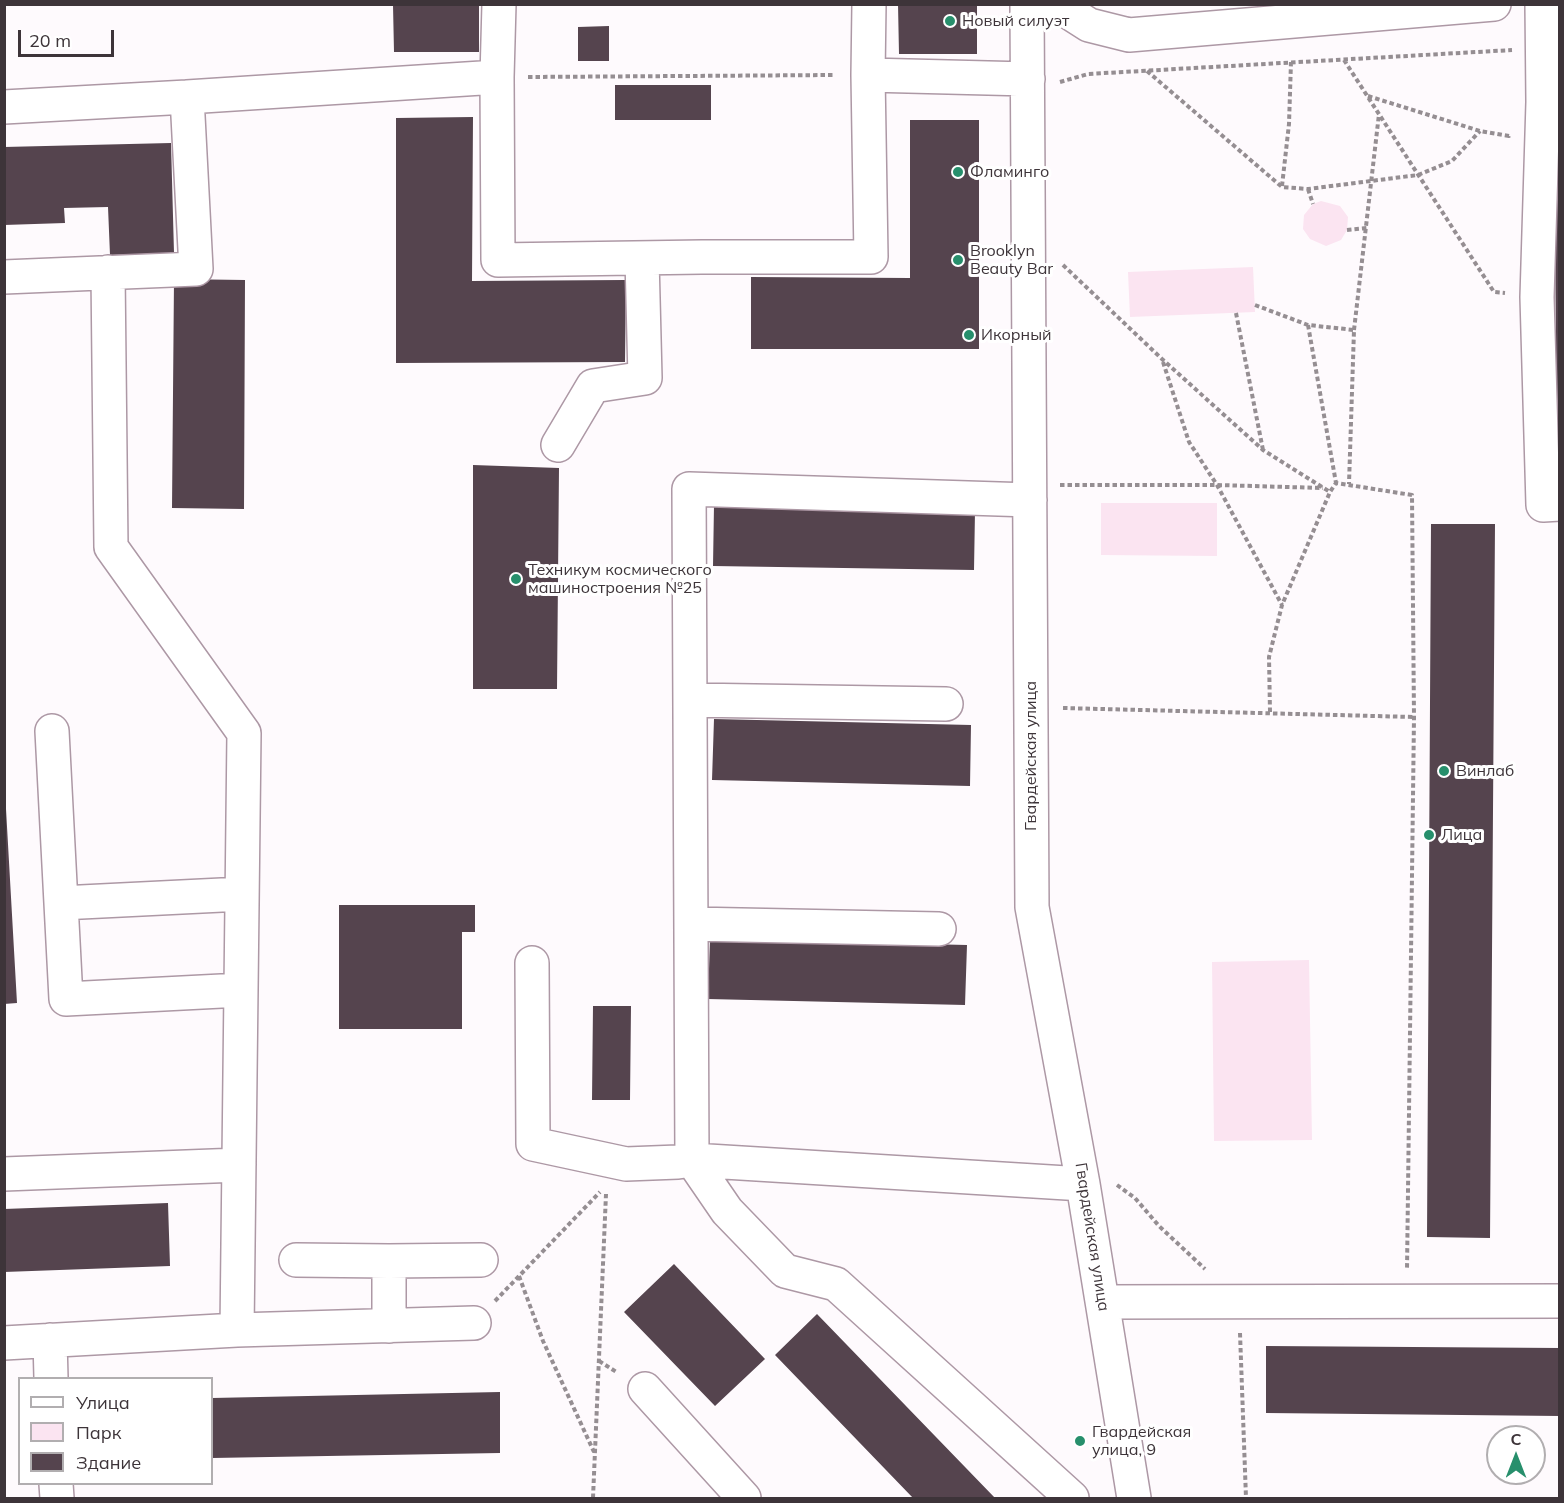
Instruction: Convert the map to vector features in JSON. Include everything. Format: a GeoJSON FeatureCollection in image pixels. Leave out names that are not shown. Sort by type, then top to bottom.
{"type":"FeatureCollection","features":[{"type":"Feature","properties":{"kind":"street"},"geometry":{"type":"LineString","coordinates":[[499,4],[498,261],[702,257],[871,257],[869,4]]}},
{"type":"Feature","properties":{"kind":"street","name":"Гвардейская улица"},"geometry":{"type":"LineString","coordinates":[[1027,4],[1032,907],[1083,1184],[1134,1498]]}},
{"type":"Feature","properties":{"kind":"street"},"geometry":{"type":"LineString","coordinates":[[1056,4],[1089,25],[1129,35],[1494,4]]}},
{"type":"Feature","properties":{"kind":"street"},"geometry":{"type":"LineString","coordinates":[[1542,4],[1543,48],[1551,95],[1537,297],[1543,505],[1560,504]]}},
{"type":"Feature","properties":{"kind":"street"},"geometry":{"type":"LineString","coordinates":[[868,75],[1028,79]]}},
{"type":"Feature","properties":{"kind":"street"},"geometry":{"type":"LineString","coordinates":[[4,107],[497,77]]}},
{"type":"Feature","properties":{"kind":"street"},"geometry":{"type":"LineString","coordinates":[[4,277],[196,268],[187,97]]}},
{"type":"Feature","properties":{"kind":"street"},"geometry":{"type":"LineString","coordinates":[[558,445],[593,386],[645,378],[642,259]]}},
{"type":"Feature","properties":{"kind":"street"},"geometry":{"type":"LineString","coordinates":[[108,272],[111,547],[244,733],[237,1330]]}},
{"type":"Feature","properties":{"kind":"street"},"geometry":{"type":"LineString","coordinates":[[1030,493],[689,489],[692,1160],[727,1211],[785,1271],[836,1284],[1072,1498]]}},
{"type":"Feature","properties":{"kind":"street"},"geometry":{"type":"LineString","coordinates":[[690,700],[946,704]]}},
{"type":"Feature","properties":{"kind":"street"},"geometry":{"type":"LineString","coordinates":[[52,731],[66,999],[241,990]]}},
{"type":"Feature","properties":{"kind":"street"},"geometry":{"type":"LineString","coordinates":[[61,903],[242,894]]}},
{"type":"Feature","properties":{"kind":"street"},"geometry":{"type":"LineString","coordinates":[[691,924],[939,929]]}},
{"type":"Feature","properties":{"kind":"street"},"geometry":{"type":"LineString","coordinates":[[532,963],[533,1144],[626,1164],[692,1160],[1083,1184]]}},
{"type":"Feature","properties":{"kind":"street"},"geometry":{"type":"LineString","coordinates":[[4,1174],[239,1165]]}},
{"type":"Feature","properties":{"kind":"street"},"geometry":{"type":"LineString","coordinates":[[296,1260],[481,1260]]}},
{"type":"Feature","properties":{"kind":"street"},"geometry":{"type":"LineString","coordinates":[[389,1261],[389,1326]]}},
{"type":"Feature","properties":{"kind":"street"},"geometry":{"type":"LineString","coordinates":[[1102,1302],[1560,1301]]}},
{"type":"Feature","properties":{"kind":"street"},"geometry":{"type":"LineString","coordinates":[[4,1343],[237,1330],[474,1323]]}},
{"type":"Feature","properties":{"kind":"street"},"geometry":{"type":"LineString","coordinates":[[50,1340],[51,1377]]}},
{"type":"Feature","properties":{"kind":"street"},"geometry":{"type":"LineString","coordinates":[[645,1389],[744,1498]]}},
{"type":"Feature","properties":{"kind":"path"},"geometry":{"type":"LineString","coordinates":[[1060,91],[1060,81],[1088,74],[1543,48]]}},
{"type":"Feature","properties":{"kind":"path"},"geometry":{"type":"LineString","coordinates":[[1344,60],[1494,292],[1537,297]]}},
{"type":"Feature","properties":{"kind":"path"},"geometry":{"type":"LineString","coordinates":[[1282,187],[1289,124],[1291,63]]}},
{"type":"Feature","properties":{"kind":"path"},"geometry":{"type":"LineString","coordinates":[[1146,70],[1282,187],[1308,189],[1418,175],[1452,161],[1480,131]]}},
{"type":"Feature","properties":{"kind":"path"},"geometry":{"type":"LineString","coordinates":[[497,77],[868,75]]}},
{"type":"Feature","properties":{"kind":"path"},"geometry":{"type":"LineString","coordinates":[[1367,96],[1480,131],[1509,136],[1551,95]]}},
{"type":"Feature","properties":{"kind":"path"},"geometry":{"type":"LineString","coordinates":[[1349,484],[1354,330],[1380,114]]}},
{"type":"Feature","properties":{"kind":"path"},"geometry":{"type":"LineString","coordinates":[[1308,189],[1313,204]]}},
{"type":"Feature","properties":{"kind":"path"},"geometry":{"type":"LineString","coordinates":[[1347,230],[1367,228]]}},
{"type":"Feature","properties":{"kind":"path"},"geometry":{"type":"LineString","coordinates":[[1029,232],[1162,360],[1263,450],[1330,492]]}},
{"type":"Feature","properties":{"kind":"path"},"geometry":{"type":"LineString","coordinates":[[1255,305],[1308,325],[1354,330]]}},
{"type":"Feature","properties":{"kind":"path"},"geometry":{"type":"LineString","coordinates":[[1236,313],[1263,450]]}},
{"type":"Feature","properties":{"kind":"path"},"geometry":{"type":"LineString","coordinates":[[1270,712],[1269,657],[1282,605],[1330,492],[1336,483],[1308,325]]}},
{"type":"Feature","properties":{"kind":"path"},"geometry":{"type":"LineString","coordinates":[[1162,360],[1189,442],[1217,485],[1282,605]]}},
{"type":"Feature","properties":{"kind":"path"},"geometry":{"type":"LineString","coordinates":[[1336,483],[1412,495],[1413,717],[1407,1301]]}},
{"type":"Feature","properties":{"kind":"path"},"geometry":{"type":"LineString","coordinates":[[1030,493],[1217,485],[1323,488]]}},
{"type":"Feature","properties":{"kind":"path"},"geometry":{"type":"LineString","coordinates":[[1031,707],[1413,717]]}},
{"type":"Feature","properties":{"kind":"path"},"geometry":{"type":"LineString","coordinates":[[1083,1184],[1117,1185],[1135,1198],[1159,1226],[1239,1302],[1246,1498]]}},
{"type":"Feature","properties":{"kind":"path"},"geometry":{"type":"LineString","coordinates":[[474,1323],[606,1185],[593,1498]]}},
{"type":"Feature","properties":{"kind":"path"},"geometry":{"type":"LineString","coordinates":[[519,1276],[543,1341],[595,1455]]}},
{"type":"Feature","properties":{"kind":"green space"},"geometry":{"type":"Polygon","coordinates":[[[1321,201],[1340,206],[1348,217],[1347,230],[1341,240],[1326,246],[1310,239],[1303,229],[1304,215],[1313,204],[1321,201]]]}},
{"type":"Feature","properties":{"kind":"green space"},"geometry":{"type":"Polygon","coordinates":[[[1253,267],[1255,312],[1130,317],[1128,272],[1253,267]]]}},
{"type":"Feature","properties":{"kind":"green space"},"geometry":{"type":"Polygon","coordinates":[[[1101,503],[1217,503],[1217,556],[1101,555],[1101,503]]]}},
{"type":"Feature","properties":{"kind":"green space"},"geometry":{"type":"Polygon","coordinates":[[[1309,960],[1312,1140],[1214,1141],[1212,962],[1309,960]]]}},
{"type":"Feature","properties":{"kind":"building"},"geometry":{"type":"Polygon","coordinates":[[[898,4],[977,4],[977,54],[899,54],[898,4]]]}},
{"type":"Feature","properties":{"kind":"building"},"geometry":{"type":"Polygon","coordinates":[[[393,5],[479,5],[479,52],[394,52],[393,5]]]}},
{"type":"Feature","properties":{"kind":"building"},"geometry":{"type":"Polygon","coordinates":[[[609,26],[609,61],[578,61],[578,27],[609,26]]]}},
{"type":"Feature","properties":{"kind":"building"},"geometry":{"type":"Polygon","coordinates":[[[615,85],[711,85],[711,120],[615,120],[615,85]]]}},
{"type":"Feature","properties":{"kind":"building"},"geometry":{"type":"Polygon","coordinates":[[[1554,111],[1560,111],[1560,472],[1557,472],[1554,111]]]}},
{"type":"Feature","properties":{"kind":"building"},"geometry":{"type":"Polygon","coordinates":[[[473,117],[472,281],[626,280],[625,362],[396,363],[396,118],[473,117]]]}},
{"type":"Feature","properties":{"kind":"building"},"geometry":{"type":"Polygon","coordinates":[[[910,120],[979,120],[979,349],[751,349],[751,277],[910,278],[910,120]]]}},
{"type":"Feature","properties":{"kind":"building"},"geometry":{"type":"Polygon","coordinates":[[[171,143],[174,253],[110,255],[108,207],[64,208],[65,223],[4,225],[4,147],[171,143]]]}},
{"type":"Feature","properties":{"kind":"building"},"geometry":{"type":"Polygon","coordinates":[[[174,279],[245,280],[244,509],[172,508],[174,279]]]}},
{"type":"Feature","properties":{"kind":"building","name":"Техникум космического машиностроения №25"},"geometry":{"type":"Polygon","coordinates":[[[473,465],[559,468],[557,689],[473,689],[473,465]]]}},
{"type":"Feature","properties":{"kind":"building"},"geometry":{"type":"Polygon","coordinates":[[[714,505],[975,511],[974,570],[713,566],[714,505]]]}},
{"type":"Feature","properties":{"kind":"building"},"geometry":{"type":"Polygon","coordinates":[[[1431,524],[1495,524],[1490,1238],[1427,1237],[1431,524]]]}},
{"type":"Feature","properties":{"kind":"building"},"geometry":{"type":"Polygon","coordinates":[[[714,719],[971,725],[970,786],[712,780],[714,719]]]}},
{"type":"Feature","properties":{"kind":"building"},"geometry":{"type":"Polygon","coordinates":[[[4,809],[6,809],[17,1003],[4,1004],[4,809]]]}},
{"type":"Feature","properties":{"kind":"building"},"geometry":{"type":"Polygon","coordinates":[[[339,905],[475,905],[475,932],[462,932],[462,1029],[339,1029],[339,905]]]}},
{"type":"Feature","properties":{"kind":"building"},"geometry":{"type":"Polygon","coordinates":[[[710,939],[967,945],[965,1005],[708,999],[710,939]]]}},
{"type":"Feature","properties":{"kind":"building"},"geometry":{"type":"Polygon","coordinates":[[[593,1006],[631,1006],[630,1100],[592,1100],[593,1006]]]}},
{"type":"Feature","properties":{"kind":"building"},"geometry":{"type":"Polygon","coordinates":[[[168,1203],[170,1266],[4,1272],[4,1209],[168,1203]]]}},
{"type":"Feature","properties":{"kind":"building"},"geometry":{"type":"Polygon","coordinates":[[[674,1264],[765,1359],[715,1406],[624,1312],[674,1264]]]}},
{"type":"Feature","properties":{"kind":"building"},"geometry":{"type":"Polygon","coordinates":[[[817,1314],[995,1498],[913,1498],[775,1355],[817,1314]]]}},
{"type":"Feature","properties":{"kind":"building"},"geometry":{"type":"Polygon","coordinates":[[[1266,1346],[1560,1348],[1560,1416],[1266,1413],[1266,1346]]]}},
{"type":"Feature","properties":{"kind":"building"},"geometry":{"type":"Polygon","coordinates":[[[500,1392],[500,1453],[213,1458],[213,1398],[500,1392]]]}},
{"type":"Feature","properties":{"kind":"place","name":"Новый силуэт"},"geometry":{"type":"Point","coordinates":[950,21]}},
{"type":"Feature","properties":{"kind":"place","name":"Фламинго"},"geometry":{"type":"Point","coordinates":[958,172]}},
{"type":"Feature","properties":{"kind":"place","name":"Brooklyn Beauty Bar"},"geometry":{"type":"Point","coordinates":[958,260]}},
{"type":"Feature","properties":{"kind":"place","name":"Икорный"},"geometry":{"type":"Point","coordinates":[969,335]}},
{"type":"Feature","properties":{"kind":"place","name":"Техникум космического машиностроения №25"},"geometry":{"type":"Point","coordinates":[516,579]}},
{"type":"Feature","properties":{"kind":"place","name":"Винлаб"},"geometry":{"type":"Point","coordinates":[1444,771]}},
{"type":"Feature","properties":{"kind":"place","name":"Лица"},"geometry":{"type":"Point","coordinates":[1429,835]}},
{"type":"Feature","properties":{"kind":"place","name":"Гвардейская улица, 9"},"geometry":{"type":"Point","coordinates":[1080,1441]}}]}
